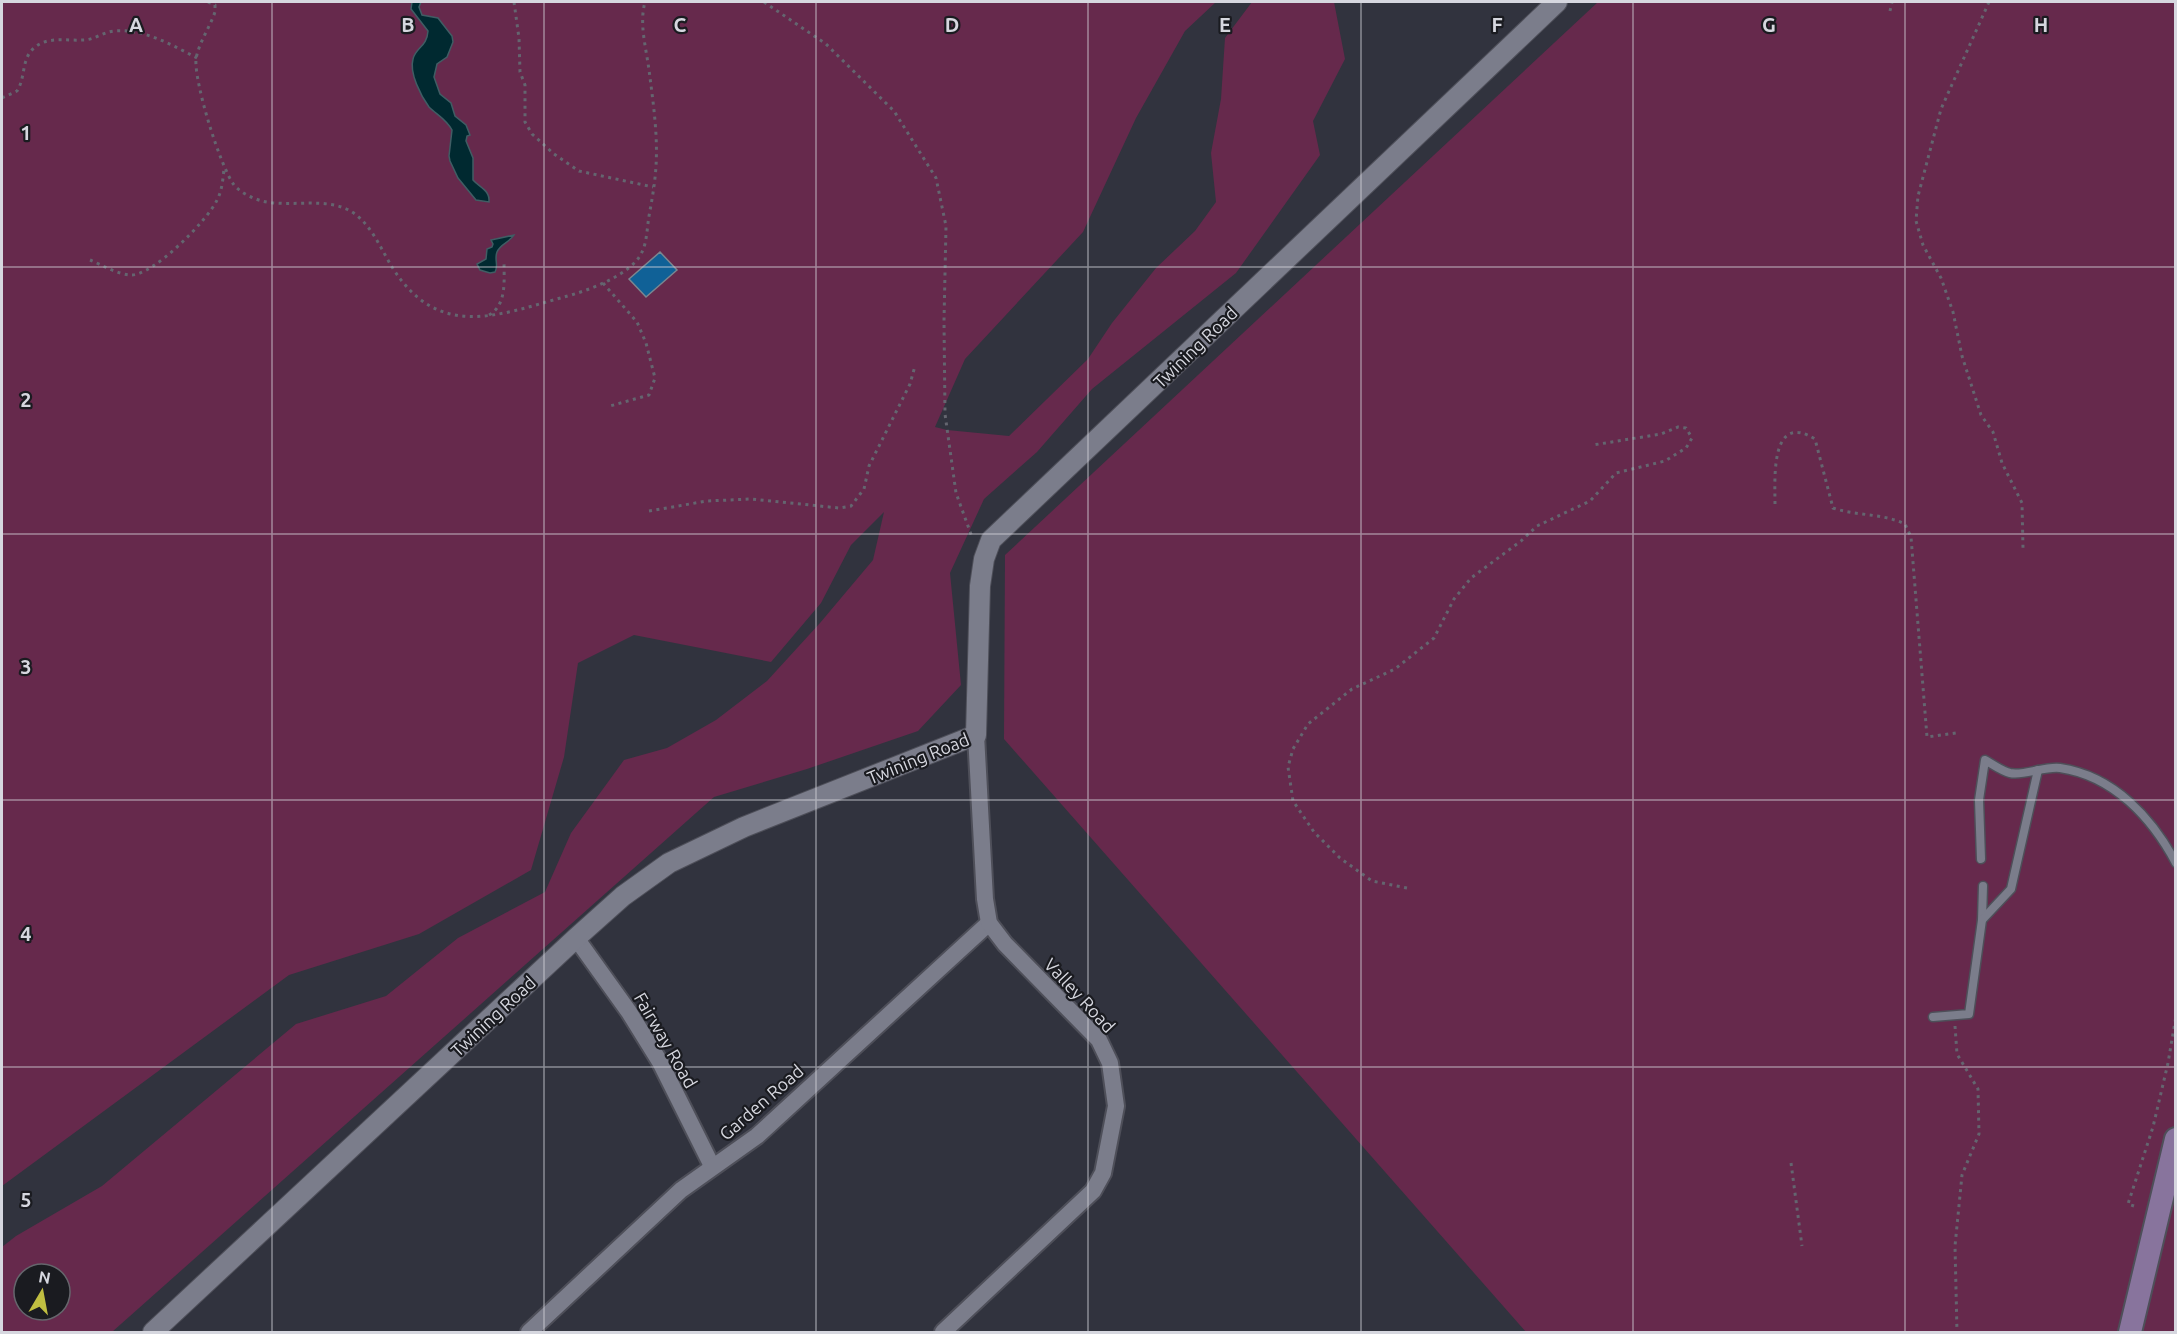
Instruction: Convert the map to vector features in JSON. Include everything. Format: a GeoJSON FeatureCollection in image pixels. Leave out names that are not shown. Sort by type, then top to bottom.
{"type":"FeatureCollection","features":[{"type":"Feature","properties":{"kind":"main road"},"geometry":{"type":"LineString","coordinates":[[2130,1332],[2175,1139]]}},
{"type":"Feature","properties":{"kind":"street","name":"Twining Road"},"geometry":{"type":"LineString","coordinates":[[153,1332],[623,896],[669,863],[744,827],[976,735],[980,586],[984,559],[991,540],[1557,2]]}},
{"type":"Feature","properties":{"kind":"street","name":"Valley Road"},"geometry":{"type":"LineString","coordinates":[[943,1332],[1094,1191],[1103,1173],[1116,1106],[1110,1063],[1099,1040],[1005,944],[989,923],[985,899],[976,735]]}},
{"type":"Feature","properties":{"kind":"street","name":"Garden Road"},"geometry":{"type":"LineString","coordinates":[[529,1332],[681,1190],[757,1136],[989,923]]}},
{"type":"Feature","properties":{"kind":"street","name":"Fairway Road"},"geometry":{"type":"LineString","coordinates":[[576,938],[629,1012],[660,1062],[712,1167]]}},
{"type":"Feature","properties":{"kind":"lane"},"geometry":{"type":"LineString","coordinates":[[1981,859],[1979,800],[1985,760],[2010,773],[2059,768],[2098,780],[2125,797],[2147,818],[2175,863]]}},
{"type":"Feature","properties":{"kind":"lane"},"geometry":{"type":"LineString","coordinates":[[1982,920],[2011,889],[2038,770]]}},
{"type":"Feature","properties":{"kind":"lane"},"geometry":{"type":"LineString","coordinates":[[1934,1017],[1969,1014],[1982,920],[1983,886]]}},
{"type":"Feature","properties":{"kind":"path"},"geometry":{"type":"LineString","coordinates":[[208,2],[215,5],[215,12],[198,51],[196,72],[224,167],[236,187],[252,197],[276,203],[327,203],[354,213],[369,230],[401,281],[413,293],[428,304],[464,318],[484,317],[577,294],[603,284],[622,272],[642,253],[653,187],[656,150],[649,70],[643,36],[642,19],[645,2]]}},
{"type":"Feature","properties":{"kind":"path"},"geometry":{"type":"LineString","coordinates":[[514,2],[519,38],[520,72],[525,85],[524,117],[532,134],[554,154],[579,171],[653,187]]}},
{"type":"Feature","properties":{"kind":"path"},"geometry":{"type":"LineString","coordinates":[[764,2],[826,44],[894,111],[936,178],[946,226],[945,414],[956,493],[968,527],[984,559]]}},
{"type":"Feature","properties":{"kind":"path"},"geometry":{"type":"LineString","coordinates":[[1890,11],[1892,2]]}},
{"type":"Feature","properties":{"kind":"path"},"geometry":{"type":"LineString","coordinates":[[1989,2],[1941,109],[1918,196],[1916,220],[1923,245],[1941,278],[1953,312],[1962,356],[1981,415],[1993,432],[2001,463],[2022,503],[2023,548]]}},
{"type":"Feature","properties":{"kind":"path"},"geometry":{"type":"LineString","coordinates":[[2,98],[17,91],[23,79],[25,61],[31,50],[51,40],[88,40],[111,31],[129,32],[166,42],[196,58]]}},
{"type":"Feature","properties":{"kind":"path"},"geometry":{"type":"LineString","coordinates":[[90,260],[130,275],[145,271],[168,256],[213,207],[221,190],[224,167]]}},
{"type":"Feature","properties":{"kind":"path"},"geometry":{"type":"LineString","coordinates":[[484,317],[493,314],[500,303],[505,287],[504,262]]}},
{"type":"Feature","properties":{"kind":"path"},"geometry":{"type":"LineString","coordinates":[[603,284],[637,322],[646,343],[655,378],[649,395],[610,406]]}},
{"type":"Feature","properties":{"kind":"path"},"geometry":{"type":"LineString","coordinates":[[649,511],[706,501],[751,499],[839,508],[851,506],[864,489],[869,466],[910,384],[915,366]]}},
{"type":"Feature","properties":{"kind":"path"},"geometry":{"type":"LineString","coordinates":[[1407,888],[1372,881],[1340,858],[1314,832],[1293,801],[1288,767],[1293,749],[1308,724],[1329,707],[1352,689],[1395,669],[1434,638],[1454,599],[1471,578],[1521,541],[1537,526],[1590,501],[1616,473],[1665,461],[1686,448],[1692,438],[1686,428],[1678,427],[1661,434],[1593,445]]}},
{"type":"Feature","properties":{"kind":"path"},"geometry":{"type":"LineString","coordinates":[[1775,504],[1776,456],[1781,440],[1792,433],[1804,432],[1815,439],[1833,508],[1846,513],[1894,519],[1905,524],[1911,537],[1927,737],[1956,733]]}},
{"type":"Feature","properties":{"kind":"path"},"geometry":{"type":"LineString","coordinates":[[1954,1015],[1957,1054],[1978,1089],[1979,1134],[1962,1175],[1955,1246],[1958,1332]]}},
{"type":"Feature","properties":{"kind":"path"},"geometry":{"type":"LineString","coordinates":[[2134,1206],[2128,1204],[2153,1127],[2168,1063],[2175,1016]]}},
{"type":"Feature","properties":{"kind":"path"},"geometry":{"type":"LineString","coordinates":[[1791,1163],[1802,1246]]}},
{"type":"Feature","properties":{"kind":"shaded area"},"geometry":{"type":"Polygon","coordinates":[[[2,2],[1216,2],[1185,31],[1136,118],[1083,232],[965,359],[935,427],[1009,436],[1088,359],[1112,323],[1156,268],[1195,231],[1216,202],[1211,153],[1221,99],[1225,38],[1252,2],[1334,2],[1345,59],[1313,121],[1320,155],[1236,273],[1092,389],[1037,452],[984,499],[950,573],[961,685],[918,731],[807,769],[714,797],[112,1332],[2,1332],[2,1247],[16,1236],[102,1186],[296,1024],[386,996],[458,938],[545,892],[571,833],[624,760],[667,748],[716,720],[767,681],[873,560],[884,512],[851,545],[821,603],[771,662],[634,635],[578,663],[564,757],[531,870],[419,934],[289,975],[2,1186],[2,2]]]}},
{"type":"Feature","properties":{"kind":"shaded area"},"geometry":{"type":"Polygon","coordinates":[[[1598,2],[2175,2],[2175,1332],[1526,1332],[1004,739],[1005,555],[1598,2]]]}},
{"type":"Feature","properties":{"kind":"water"},"geometry":{"type":"Polygon","coordinates":[[[412,2],[421,2],[419,7],[422,15],[438,18],[452,36],[453,42],[447,57],[437,64],[434,77],[440,94],[451,103],[455,116],[466,125],[470,135],[467,136],[466,141],[473,158],[473,180],[486,192],[489,202],[476,200],[458,178],[449,156],[452,130],[429,107],[416,84],[413,59],[424,44],[428,31],[411,9],[412,2]]]}},
{"type":"Feature","properties":{"kind":"water"},"geometry":{"type":"Polygon","coordinates":[[[514,235],[497,252],[495,272],[480,270],[477,264],[486,259],[487,249],[493,244],[491,240],[514,235]]]}},
{"type":"Feature","properties":{"kind":"building"},"geometry":{"type":"Polygon","coordinates":[[[660,252],[677,270],[646,297],[629,279],[660,252]]]}}]}
